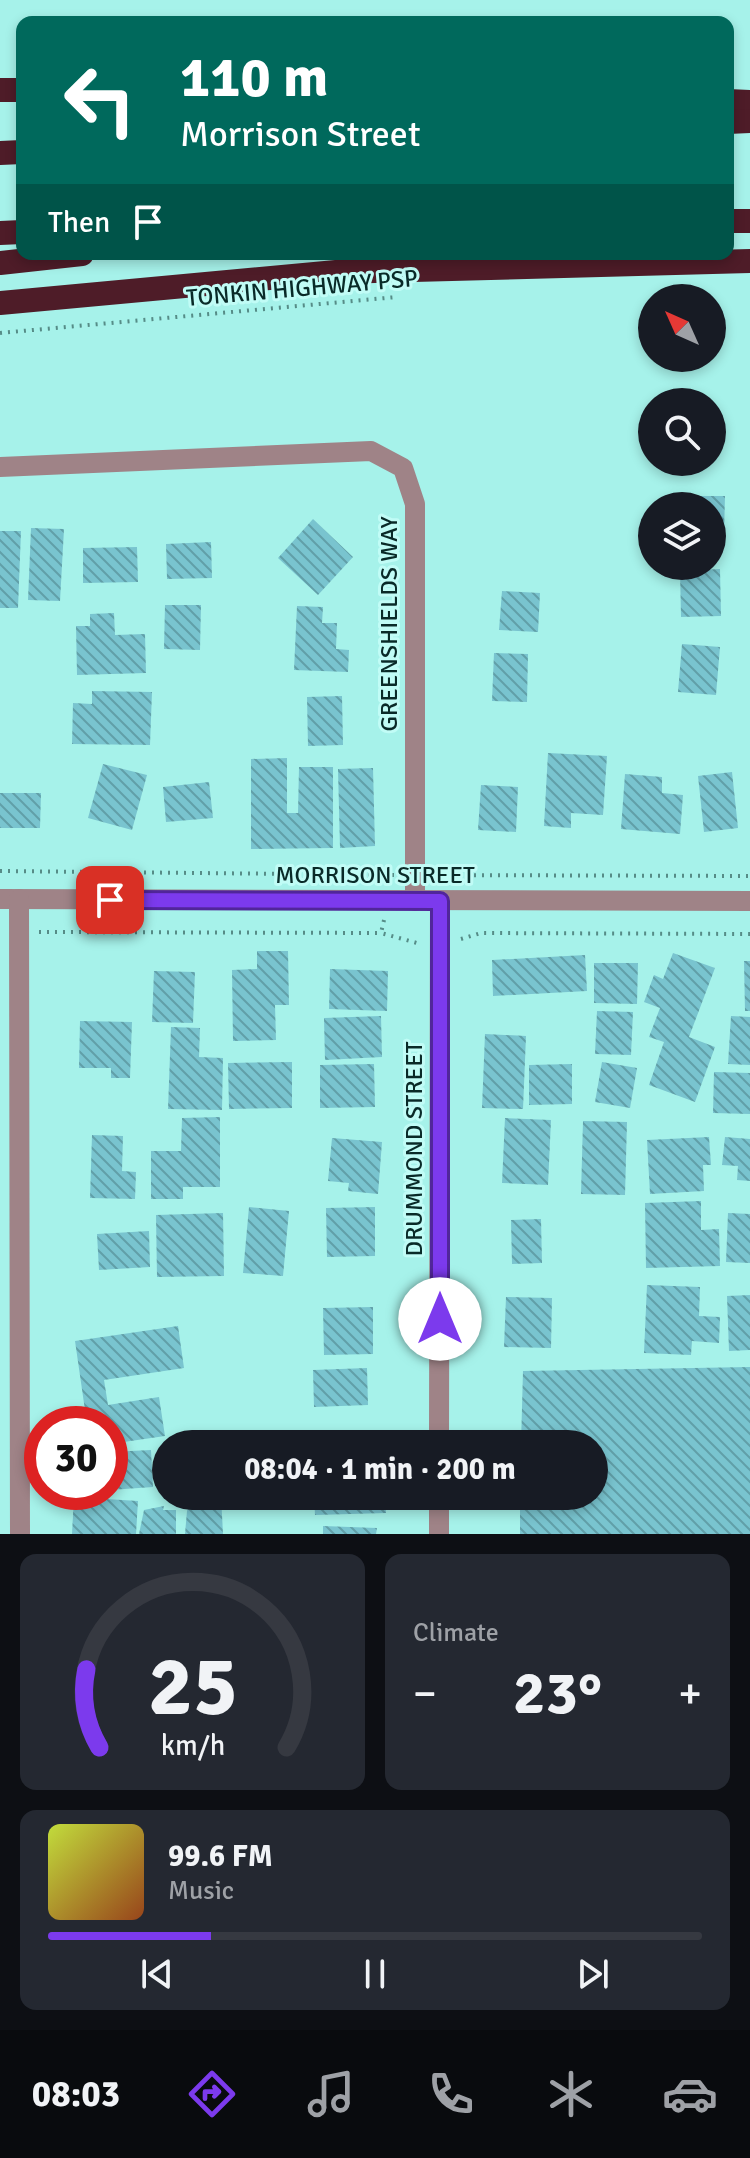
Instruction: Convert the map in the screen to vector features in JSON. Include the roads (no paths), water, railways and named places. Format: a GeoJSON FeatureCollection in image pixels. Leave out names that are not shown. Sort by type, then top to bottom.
{"type":"FeatureCollection","features":[{"type":"Feature","properties":{"kind":"highway"},"geometry":{"type":"LineString","coordinates":[[0,263],[27,260]]}},
{"type":"Feature","properties":{"kind":"highway"},"geometry":{"type":"LineString","coordinates":[[0,303],[336,272],[750,261]]}},
{"type":"Feature","properties":{"kind":"street","name":"GREENSHIELDS WAY"},"geometry":{"type":"LineString","coordinates":[[0,467],[371,451],[403,468],[415,504],[415,901]]}},
{"type":"Feature","properties":{"kind":"street","name":"MORRISON STREET"},"geometry":{"type":"LineString","coordinates":[[9,899],[750,901]]}},
{"type":"Feature","properties":{"kind":"street"},"geometry":{"type":"LineString","coordinates":[[9,899],[19,932],[20,1534]]}},
{"type":"Feature","properties":{"kind":"street","name":"DRUMMOND STREET"},"geometry":{"type":"LineString","coordinates":[[439,1430],[440,901]]}},
{"type":"Feature","properties":{"kind":"street"},"geometry":{"type":"LineString","coordinates":[[439,1510],[439,1534]]}}]}
